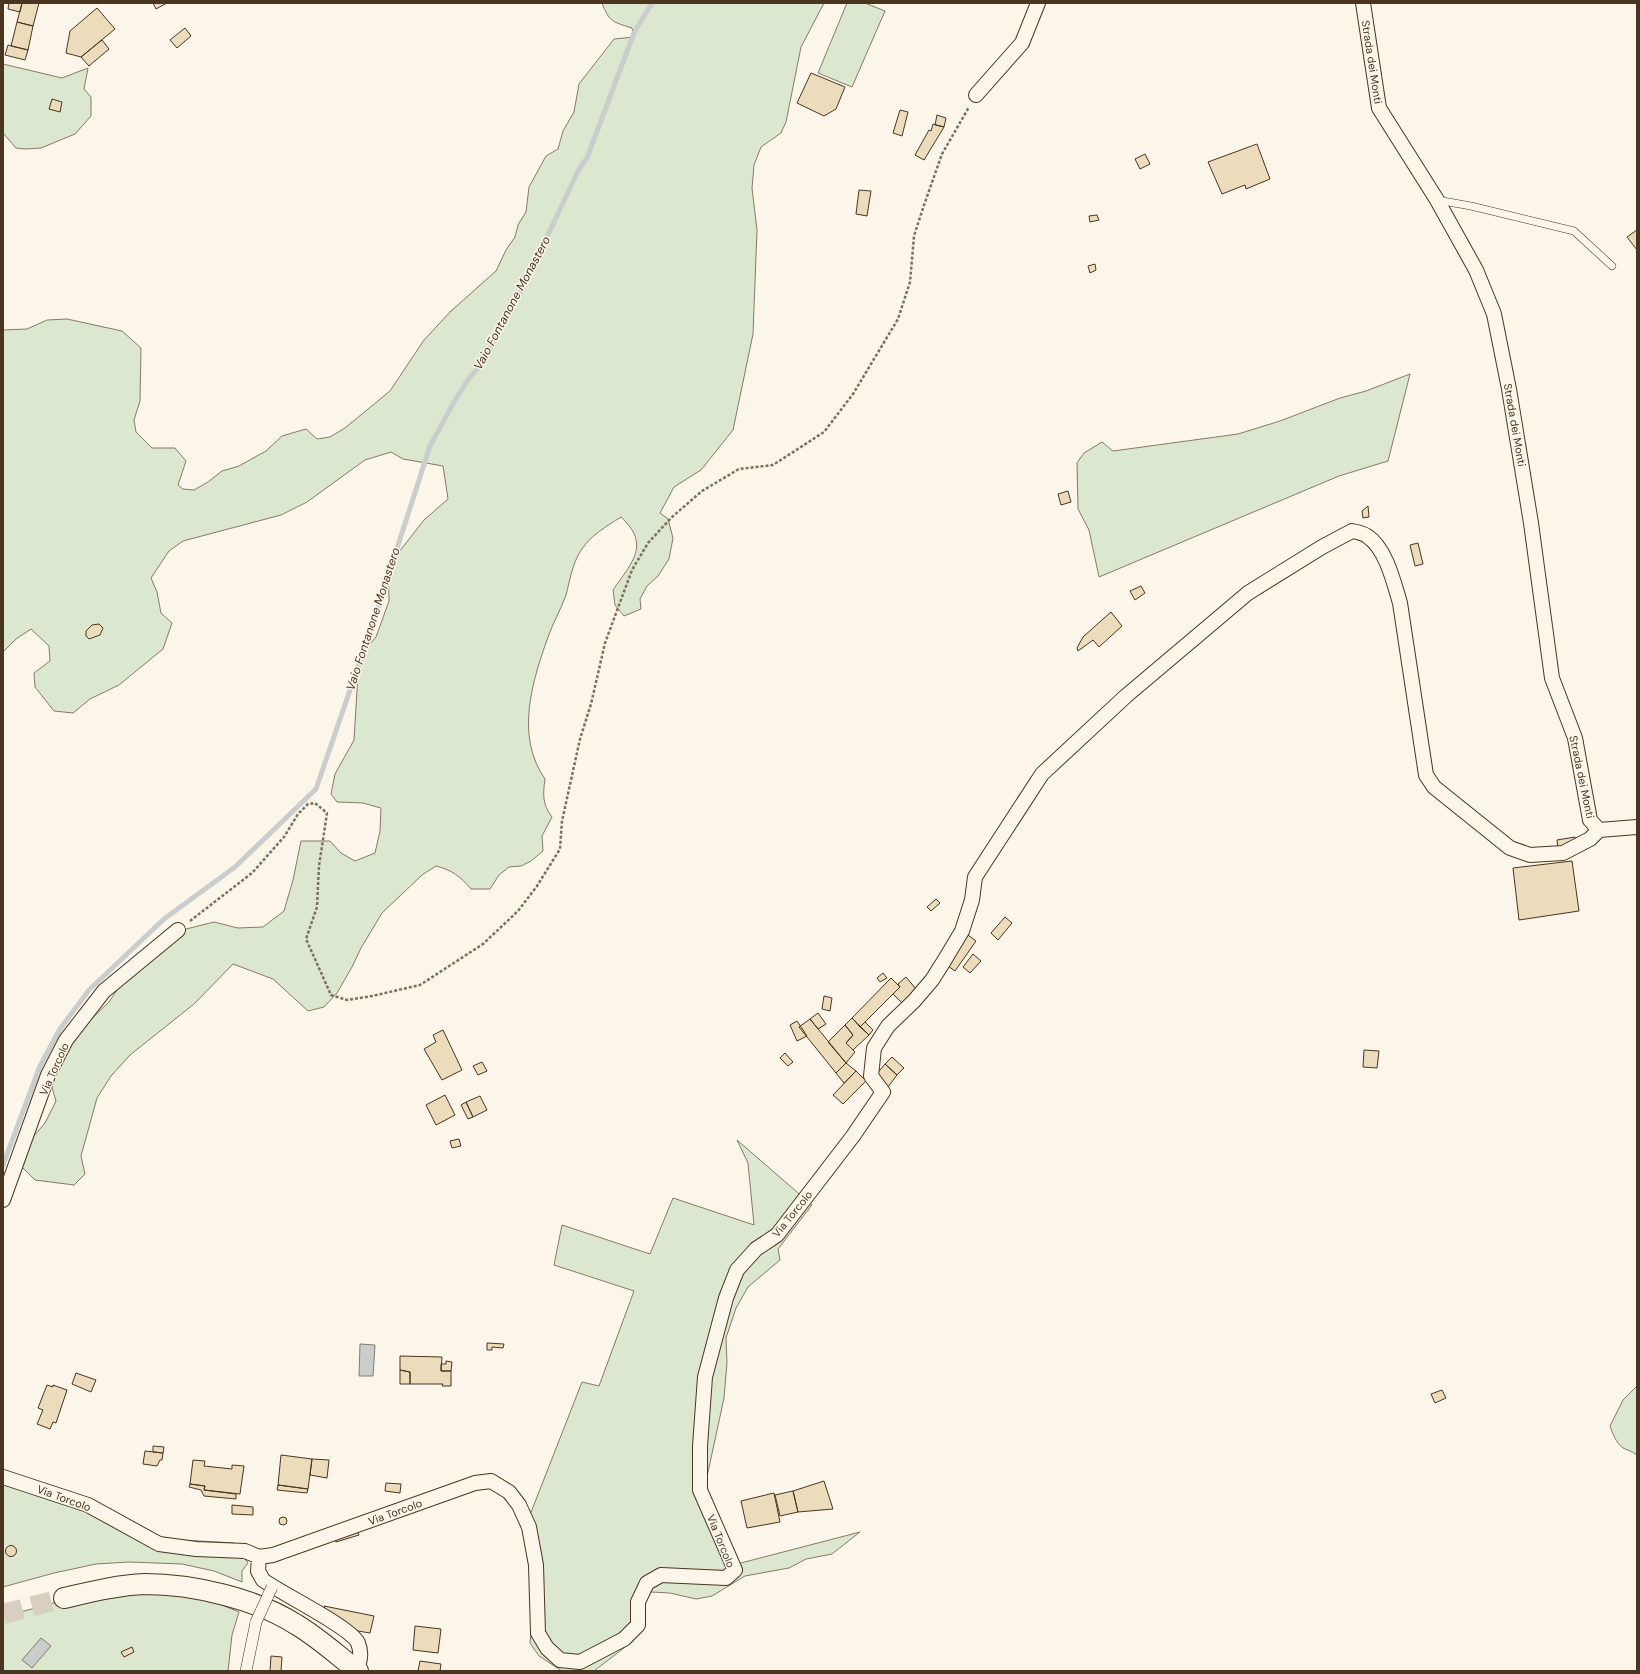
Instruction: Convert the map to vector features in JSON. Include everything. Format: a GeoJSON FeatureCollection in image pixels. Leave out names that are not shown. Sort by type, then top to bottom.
{"type":"FeatureCollection","features":[{"type":"Feature","properties":{"kind":"main road"},"geometry":{"type":"LineString","coordinates":[[64,1598],[102,1589],[145,1584],[188,1588],[233,1598],[268,1610],[297,1624],[358,1671]]}},
{"type":"Feature","properties":{"kind":"street"},"geometry":{"type":"LineString","coordinates":[[976,95],[1022,43],[1038,3]]}},
{"type":"Feature","properties":{"kind":"street","name":"Strada dei Monti"},"geometry":{"type":"LineString","coordinates":[[1364,3],[1379,108],[1437,200],[1476,270],[1494,314],[1510,389],[1528,501],[1552,678],[1575,738],[1590,820],[1598,830],[1637,827]]}},
{"type":"Feature","properties":{"kind":"street","name":"Via Torcolo"},"geometry":{"type":"LineString","coordinates":[[3,1478],[88,1505],[158,1544],[196,1549],[245,1552],[259,1557],[273,1555],[475,1483],[492,1481],[509,1492],[519,1505],[528,1527],[536,1565],[538,1633],[546,1648],[560,1660],[580,1662],[624,1639],[638,1625],[638,1602],[647,1583],[651,1580],[661,1575],[726,1578],[735,1570],[700,1490],[700,1446],[705,1377],[726,1298],[737,1270],[756,1249],[777,1235],[853,1136],[883,1092],[872,1076],[874,1048],[888,1026],[914,1001],[932,980],[944,962],[962,931],[972,900],[975,877],[1042,774],[1126,696],[1248,593],[1322,547],[1352,531],[1367,536],[1380,550],[1392,576],[1400,603],[1426,775],[1434,787],[1510,848],[1530,855],[1563,853],[1590,839],[1598,830]]}},
{"type":"Feature","properties":{"kind":"street","name":"Via Torcolo"},"geometry":{"type":"LineString","coordinates":[[3,1200],[48,1075],[66,1040],[104,991],[178,930]]}},
{"type":"Feature","properties":{"kind":"street"},"geometry":{"type":"LineString","coordinates":[[259,1557],[258,1571],[263,1580],[272,1587],[285,1592],[342,1628],[358,1641],[362,1654],[358,1671]]}},
{"type":"Feature","properties":{"kind":"street"},"geometry":{"type":"LineString","coordinates":[[246,1671],[256,1622],[272,1587]]}},
{"type":"Feature","properties":{"kind":"lane"},"geometry":{"type":"LineString","coordinates":[[1437,200],[1471,206],[1574,231],[1612,266]]}},
{"type":"Feature","properties":{"kind":"path"},"geometry":{"type":"LineString","coordinates":[[178,930],[252,873],[284,837],[298,814],[308,804],[315,803],[328,812],[319,866],[317,906],[306,939],[331,994],[347,1000],[420,985],[482,944],[518,911],[560,849],[562,820],[580,739],[593,697],[605,643],[632,570],[648,543],[672,516],[702,491],[739,469],[773,465],[824,432],[853,394],[898,319],[910,282],[914,236],[933,177],[942,154],[976,95]]}},
{"type":"Feature","properties":{"kind":"green space"},"geometry":{"type":"Polygon","coordinates":[[[602,3],[824,3],[801,47],[786,122],[781,133],[761,147],[754,165],[752,188],[757,230],[753,334],[733,430],[701,470],[674,487],[660,513],[668,519],[673,538],[669,559],[658,576],[647,586],[640,599],[641,609],[624,616],[615,605],[613,590],[632,562],[637,545],[635,536],[630,527],[621,517],[593,536],[577,557],[566,595],[542,654],[532,690],[529,709],[529,727],[531,745],[536,762],[545,779],[544,794],[546,808],[552,817],[542,836],[543,851],[531,861],[521,866],[509,867],[499,875],[490,889],[471,889],[456,874],[436,866],[422,875],[382,913],[337,993],[324,1007],[308,1011],[273,979],[233,964],[194,1004],[130,1055],[111,1076],[97,1098],[81,1156],[85,1174],[74,1185],[35,1180],[21,1166],[27,1144],[45,1123],[56,1101],[48,1074],[59,1050],[109,1002],[125,978],[182,930],[214,922],[238,928],[263,927],[284,911],[293,880],[301,841],[330,841],[341,853],[355,861],[375,853],[380,831],[381,808],[363,803],[337,802],[331,794],[335,774],[354,740],[359,657],[376,637],[389,601],[388,566],[424,520],[448,499],[443,466],[403,459],[391,452],[365,460],[307,502],[281,515],[183,541],[169,551],[151,578],[157,592],[161,613],[172,623],[163,649],[119,685],[90,699],[73,713],[54,711],[35,687],[34,673],[50,661],[49,646],[31,629],[16,639],[3,652],[3,330],[27,329],[47,320],[67,319],[122,331],[141,348],[140,401],[134,420],[136,432],[152,448],[175,448],[186,461],[178,485],[183,489],[194,490],[208,482],[222,471],[239,466],[266,451],[282,436],[306,429],[317,439],[330,437],[345,428],[390,391],[424,340],[451,311],[496,271],[506,250],[515,237],[518,225],[526,212],[529,187],[546,156],[558,149],[563,131],[574,112],[579,84],[614,39],[634,37],[632,28],[612,20],[607,14],[602,3]]]}},
{"type":"Feature","properties":{"kind":"green space"},"geometry":{"type":"Polygon","coordinates":[[[847,3],[865,3],[885,11],[852,87],[818,73],[847,3]]]}},
{"type":"Feature","properties":{"kind":"green space"},"geometry":{"type":"Polygon","coordinates":[[[3,64],[62,78],[88,68],[84,89],[91,97],[91,116],[75,134],[41,148],[16,148],[3,133],[3,64]]]}},
{"type":"Feature","properties":{"kind":"green space"},"geometry":{"type":"Polygon","coordinates":[[[1410,374],[1388,461],[1339,476],[1099,577],[1089,530],[1078,509],[1077,463],[1084,453],[1102,442],[1113,451],[1238,434],[1280,421],[1340,398],[1366,391],[1410,374]]]}},
{"type":"Feature","properties":{"kind":"green space"},"geometry":{"type":"Polygon","coordinates":[[[737,1140],[812,1205],[778,1249],[780,1260],[748,1287],[736,1308],[726,1338],[727,1363],[724,1398],[705,1486],[737,1564],[860,1532],[832,1554],[806,1559],[789,1568],[745,1576],[712,1596],[696,1599],[670,1593],[651,1592],[643,1598],[641,1625],[633,1641],[594,1671],[562,1671],[539,1656],[530,1643],[533,1606],[528,1520],[582,1382],[599,1386],[634,1291],[554,1265],[562,1225],[650,1254],[673,1198],[754,1225],[748,1163],[737,1140]]]}},
{"type":"Feature","properties":{"kind":"green space"},"geometry":{"type":"Polygon","coordinates":[[[1637,1386],[1637,1456],[1618,1444],[1610,1426],[1623,1400],[1637,1386]]]}},
{"type":"Feature","properties":{"kind":"green space"},"geometry":{"type":"Polygon","coordinates":[[[3,1472],[149,1538],[234,1543],[248,1563],[242,1571],[242,1582],[214,1571],[182,1564],[129,1562],[96,1564],[54,1573],[3,1587],[3,1472]]]}},
{"type":"Feature","properties":{"kind":"green space"},"geometry":{"type":"Polygon","coordinates":[[[130,1590],[205,1598],[239,1612],[232,1635],[228,1671],[3,1671],[3,1617],[60,1601],[130,1590]]]}},
{"type":"Feature","properties":{"kind":"shaded area"},"geometry":{"type":"Polygon","coordinates":[[[360,1344],[375,1345],[373,1376],[359,1376],[360,1344]]]}},
{"type":"Feature","properties":{"kind":"shaded area"},"geometry":{"type":"Polygon","coordinates":[[[41,1638],[51,1646],[32,1668],[22,1660],[41,1638]]]}},
{"type":"Feature","properties":{"kind":"building"},"geometry":{"type":"Polygon","coordinates":[[[9,3],[22,3],[20,12],[8,9],[9,3]]]}},
{"type":"Feature","properties":{"kind":"building"},"geometry":{"type":"Polygon","coordinates":[[[22,3],[39,3],[33,26],[17,22],[22,3]]]}},
{"type":"Feature","properties":{"kind":"building"},"geometry":{"type":"Polygon","coordinates":[[[153,3],[167,3],[156,9],[153,3]]]}},
{"type":"Feature","properties":{"kind":"building"},"geometry":{"type":"Polygon","coordinates":[[[97,8],[115,29],[81,57],[66,53],[70,31],[97,8]]]}},
{"type":"Feature","properties":{"kind":"building"},"geometry":{"type":"Polygon","coordinates":[[[17,22],[33,26],[28,50],[11,46],[17,22]]]}},
{"type":"Feature","properties":{"kind":"building"},"geometry":{"type":"Polygon","coordinates":[[[185,28],[191,36],[177,48],[170,40],[185,28]]]}},
{"type":"Feature","properties":{"kind":"building"},"geometry":{"type":"Polygon","coordinates":[[[102,40],[109,49],[89,66],[81,57],[102,40]]]}},
{"type":"Feature","properties":{"kind":"building"},"geometry":{"type":"Polygon","coordinates":[[[8,45],[28,50],[25,60],[5,55],[8,45]]]}},
{"type":"Feature","properties":{"kind":"building"},"geometry":{"type":"Polygon","coordinates":[[[811,73],[845,87],[836,109],[824,116],[797,103],[811,73]]]}},
{"type":"Feature","properties":{"kind":"building"},"geometry":{"type":"Polygon","coordinates":[[[52,99],[62,102],[60,112],[49,109],[52,99]]]}},
{"type":"Feature","properties":{"kind":"building"},"geometry":{"type":"Polygon","coordinates":[[[900,110],[908,112],[902,136],[893,133],[900,110]]]}},
{"type":"Feature","properties":{"kind":"building"},"geometry":{"type":"Polygon","coordinates":[[[937,115],[946,118],[944,127],[935,125],[937,115]]]}},
{"type":"Feature","properties":{"kind":"building"},"geometry":{"type":"Polygon","coordinates":[[[933,124],[944,127],[924,160],[915,155],[929,130],[931,131],[933,124]]]}},
{"type":"Feature","properties":{"kind":"building"},"geometry":{"type":"Polygon","coordinates":[[[1257,144],[1270,179],[1246,189],[1245,185],[1222,194],[1208,162],[1257,144]]]}},
{"type":"Feature","properties":{"kind":"building"},"geometry":{"type":"Polygon","coordinates":[[[1145,154],[1150,164],[1140,169],[1135,159],[1145,154]]]}},
{"type":"Feature","properties":{"kind":"building"},"geometry":{"type":"Polygon","coordinates":[[[859,190],[871,191],[867,216],[856,214],[859,190]]]}},
{"type":"Feature","properties":{"kind":"building"},"geometry":{"type":"Polygon","coordinates":[[[1097,215],[1099,220],[1090,222],[1089,216],[1097,215]]]}},
{"type":"Feature","properties":{"kind":"building"},"geometry":{"type":"Polygon","coordinates":[[[1637,230],[1637,250],[1627,237],[1637,230]]]}},
{"type":"Feature","properties":{"kind":"building"},"geometry":{"type":"Polygon","coordinates":[[[1095,264],[1096,270],[1090,273],[1088,266],[1095,264]]]}},
{"type":"Feature","properties":{"kind":"building"},"geometry":{"type":"Polygon","coordinates":[[[1068,491],[1071,502],[1061,505],[1058,494],[1068,491]]]}},
{"type":"Feature","properties":{"kind":"building"},"geometry":{"type":"Polygon","coordinates":[[[1368,506],[1369,517],[1363,518],[1362,511],[1368,506]]]}},
{"type":"Feature","properties":{"kind":"building"},"geometry":{"type":"Polygon","coordinates":[[[1418,543],[1423,564],[1415,566],[1410,545],[1418,543]]]}},
{"type":"Feature","properties":{"kind":"building"},"geometry":{"type":"Polygon","coordinates":[[[1141,586],[1145,593],[1135,600],[1130,591],[1141,586]]]}},
{"type":"Feature","properties":{"kind":"building"},"geometry":{"type":"Polygon","coordinates":[[[1111,612],[1122,626],[1099,647],[1093,640],[1078,651],[1077,648],[1083,637],[1111,612]]]}},
{"type":"Feature","properties":{"kind":"building"},"geometry":{"type":"Polygon","coordinates":[[[99,624],[103,628],[100,635],[89,639],[86,636],[86,631],[92,625],[99,624]]]}},
{"type":"Feature","properties":{"kind":"building"},"geometry":{"type":"Polygon","coordinates":[[[1575,837],[1576,845],[1558,848],[1557,840],[1575,837]]]}},
{"type":"Feature","properties":{"kind":"building"},"geometry":{"type":"Polygon","coordinates":[[[1572,861],[1579,911],[1519,920],[1513,868],[1572,861]]]}},
{"type":"Feature","properties":{"kind":"building"},"geometry":{"type":"Polygon","coordinates":[[[936,899],[940,903],[931,911],[927,907],[936,899]]]}},
{"type":"Feature","properties":{"kind":"building"},"geometry":{"type":"Polygon","coordinates":[[[1005,917],[1012,923],[998,940],[991,933],[1005,917]]]}},
{"type":"Feature","properties":{"kind":"building"},"geometry":{"type":"Polygon","coordinates":[[[968,935],[976,941],[955,971],[948,966],[968,935]]]}},
{"type":"Feature","properties":{"kind":"building"},"geometry":{"type":"Polygon","coordinates":[[[973,954],[981,961],[970,973],[963,967],[973,954]]]}},
{"type":"Feature","properties":{"kind":"building"},"geometry":{"type":"Polygon","coordinates":[[[883,973],[887,978],[880,982],[877,978],[883,973]]]}},
{"type":"Feature","properties":{"kind":"building"},"geometry":{"type":"Polygon","coordinates":[[[906,977],[916,989],[903,1004],[893,994],[900,987],[898,984],[906,977]]]}},
{"type":"Feature","properties":{"kind":"building"},"geometry":{"type":"Polygon","coordinates":[[[891,978],[900,987],[860,1027],[852,1018],[891,978]]]}},
{"type":"Feature","properties":{"kind":"building"},"geometry":{"type":"Polygon","coordinates":[[[824,996],[832,998],[830,1011],[822,1009],[824,996]]]}},
{"type":"Feature","properties":{"kind":"building"},"geometry":{"type":"Polygon","coordinates":[[[818,1013],[826,1024],[818,1029],[810,1019],[818,1013]]]}},
{"type":"Feature","properties":{"kind":"building"},"geometry":{"type":"Polygon","coordinates":[[[852,1018],[869,1035],[853,1050],[846,1043],[853,1035],[845,1025],[852,1018]]]}},
{"type":"Feature","properties":{"kind":"building"},"geometry":{"type":"Polygon","coordinates":[[[810,1019],[846,1063],[836,1073],[799,1027],[810,1019]]]}},
{"type":"Feature","properties":{"kind":"building"},"geometry":{"type":"Polygon","coordinates":[[[797,1021],[807,1036],[797,1041],[790,1025],[797,1021]]]}},
{"type":"Feature","properties":{"kind":"building"},"geometry":{"type":"Polygon","coordinates":[[[865,1022],[873,1030],[869,1035],[860,1027],[865,1022]]]}},
{"type":"Feature","properties":{"kind":"building"},"geometry":{"type":"Polygon","coordinates":[[[845,1025],[853,1035],[846,1043],[855,1052],[846,1063],[828,1042],[845,1025]]]}},
{"type":"Feature","properties":{"kind":"building"},"geometry":{"type":"Polygon","coordinates":[[[443,1030],[462,1070],[442,1080],[424,1049],[436,1042],[433,1035],[443,1030]]]}},
{"type":"Feature","properties":{"kind":"building"},"geometry":{"type":"Polygon","coordinates":[[[1364,1050],[1379,1051],[1377,1068],[1363,1067],[1364,1050]]]}},
{"type":"Feature","properties":{"kind":"building"},"geometry":{"type":"Polygon","coordinates":[[[785,1053],[793,1062],[788,1066],[780,1058],[785,1053]]]}},
{"type":"Feature","properties":{"kind":"building"},"geometry":{"type":"Polygon","coordinates":[[[892,1057],[904,1068],[897,1075],[885,1064],[892,1057]]]}},
{"type":"Feature","properties":{"kind":"building"},"geometry":{"type":"Polygon","coordinates":[[[482,1062],[487,1071],[478,1075],[473,1066],[482,1062]]]}},
{"type":"Feature","properties":{"kind":"building"},"geometry":{"type":"Polygon","coordinates":[[[846,1063],[856,1071],[844,1083],[836,1073],[846,1063]]]}},
{"type":"Feature","properties":{"kind":"building"},"geometry":{"type":"Polygon","coordinates":[[[885,1064],[897,1075],[888,1087],[875,1076],[885,1064]]]}},
{"type":"Feature","properties":{"kind":"building"},"geometry":{"type":"Polygon","coordinates":[[[856,1071],[866,1081],[843,1104],[833,1095],[856,1071]]]}},
{"type":"Feature","properties":{"kind":"building"},"geometry":{"type":"Polygon","coordinates":[[[445,1095],[455,1115],[436,1125],[426,1105],[445,1095]]]}},
{"type":"Feature","properties":{"kind":"building"},"geometry":{"type":"Polygon","coordinates":[[[480,1096],[487,1110],[473,1117],[466,1102],[480,1096]]]}},
{"type":"Feature","properties":{"kind":"building"},"geometry":{"type":"Polygon","coordinates":[[[466,1102],[473,1117],[468,1119],[461,1105],[466,1102]]]}},
{"type":"Feature","properties":{"kind":"building"},"geometry":{"type":"Polygon","coordinates":[[[459,1139],[461,1146],[452,1148],[450,1141],[459,1139]]]}},
{"type":"Feature","properties":{"kind":"building"},"geometry":{"type":"Polygon","coordinates":[[[487,1343],[504,1344],[503,1348],[492,1347],[492,1350],[487,1350],[487,1343]]]}},
{"type":"Feature","properties":{"kind":"building"},"geometry":{"type":"Polygon","coordinates":[[[400,1356],[442,1357],[441,1371],[451,1371],[451,1386],[442,1386],[443,1384],[410,1384],[410,1372],[400,1370],[400,1356]]]}},
{"type":"Feature","properties":{"kind":"building"},"geometry":{"type":"Polygon","coordinates":[[[446,1361],[452,1362],[451,1371],[441,1371],[441,1364],[446,1364],[446,1361]]]}},
{"type":"Feature","properties":{"kind":"building"},"geometry":{"type":"Polygon","coordinates":[[[400,1370],[410,1372],[410,1384],[400,1384],[400,1370]]]}},
{"type":"Feature","properties":{"kind":"building"},"geometry":{"type":"Polygon","coordinates":[[[76,1373],[96,1380],[91,1392],[72,1384],[76,1373]]]}},
{"type":"Feature","properties":{"kind":"building"},"geometry":{"type":"Polygon","coordinates":[[[47,1385],[53,1387],[53,1385],[67,1390],[56,1423],[53,1422],[50,1429],[37,1424],[43,1410],[38,1408],[47,1385]]]}},
{"type":"Feature","properties":{"kind":"building"},"geometry":{"type":"Polygon","coordinates":[[[1442,1390],[1446,1398],[1435,1403],[1431,1394],[1442,1390]]]}},
{"type":"Feature","properties":{"kind":"building"},"geometry":{"type":"Polygon","coordinates":[[[153,1446],[164,1447],[163,1453],[153,1452],[153,1446]]]}},
{"type":"Feature","properties":{"kind":"building"},"geometry":{"type":"Polygon","coordinates":[[[145,1451],[163,1453],[162,1460],[160,1460],[157,1466],[143,1464],[145,1451]]]}},
{"type":"Feature","properties":{"kind":"building"},"geometry":{"type":"Polygon","coordinates":[[[281,1455],[312,1459],[308,1489],[278,1485],[281,1455]]]}},
{"type":"Feature","properties":{"kind":"building"},"geometry":{"type":"Polygon","coordinates":[[[312,1459],[329,1460],[327,1478],[310,1475],[312,1459]]]}},
{"type":"Feature","properties":{"kind":"building"},"geometry":{"type":"Polygon","coordinates":[[[193,1460],[205,1461],[204,1466],[232,1469],[232,1465],[244,1466],[240,1494],[204,1490],[205,1486],[190,1484],[193,1460]]]}},
{"type":"Feature","properties":{"kind":"building"},"geometry":{"type":"Polygon","coordinates":[[[824,1481],[833,1509],[798,1512],[793,1491],[824,1481]]]}},
{"type":"Feature","properties":{"kind":"building"},"geometry":{"type":"Polygon","coordinates":[[[386,1483],[401,1484],[400,1493],[385,1491],[386,1483]]]}},
{"type":"Feature","properties":{"kind":"building"},"geometry":{"type":"Polygon","coordinates":[[[190,1484],[205,1486],[204,1490],[236,1494],[236,1499],[204,1496],[201,1490],[189,1487],[190,1484]]]}},
{"type":"Feature","properties":{"kind":"building"},"geometry":{"type":"Polygon","coordinates":[[[278,1485],[308,1489],[307,1493],[277,1490],[278,1485]]]}},
{"type":"Feature","properties":{"kind":"building"},"geometry":{"type":"Polygon","coordinates":[[[793,1491],[798,1512],[780,1516],[775,1495],[793,1491]]]}},
{"type":"Feature","properties":{"kind":"building"},"geometry":{"type":"Polygon","coordinates":[[[774,1493],[780,1522],[747,1528],[741,1501],[774,1493]]]}},
{"type":"Feature","properties":{"kind":"building"},"geometry":{"type":"Polygon","coordinates":[[[232,1505],[253,1507],[253,1515],[232,1514],[232,1505]]]}},
{"type":"Feature","properties":{"kind":"building"},"geometry":{"type":"Polygon","coordinates":[[[283,1517],[286,1518],[286,1524],[283,1525],[280,1524],[279,1521],[280,1518],[283,1517]]]}},
{"type":"Feature","properties":{"kind":"building"},"geometry":{"type":"Polygon","coordinates":[[[357,1531],[359,1535],[336,1542],[333,1535],[357,1531]]]}},
{"type":"Feature","properties":{"kind":"building"},"geometry":{"type":"Polygon","coordinates":[[[11,1545],[15,1547],[17,1551],[15,1555],[11,1557],[7,1555],[5,1551],[7,1547],[11,1545]]]}},
{"type":"Feature","properties":{"kind":"building"},"geometry":{"type":"Polygon","coordinates":[[[324,1606],[374,1616],[370,1633],[358,1631],[325,1609],[324,1606]]]}},
{"type":"Feature","properties":{"kind":"building"},"geometry":{"type":"Polygon","coordinates":[[[415,1626],[441,1629],[438,1653],[413,1650],[415,1626]]]}},
{"type":"Feature","properties":{"kind":"building"},"geometry":{"type":"Polygon","coordinates":[[[132,1647],[134,1652],[124,1657],[121,1652],[132,1647]]]}},
{"type":"Feature","properties":{"kind":"building"},"geometry":{"type":"Polygon","coordinates":[[[271,1656],[282,1657],[281,1671],[270,1671],[271,1656]]]}},
{"type":"Feature","properties":{"kind":"building"},"geometry":{"type":"Polygon","coordinates":[[[420,1661],[441,1664],[440,1671],[418,1671],[420,1661]]]}},
{"type":"Feature","properties":{"kind":"waterway","name":"Vaio Fontanone Monastero"},"geometry":{"type":"LineString","coordinates":[[3,1165],[40,1066],[60,1029],[89,990],[164,919],[235,867],[316,789],[372,626],[430,446],[469,378],[484,362],[501,324],[519,296],[579,169],[587,158],[634,33],[652,3]]}},
{"type":"Feature","properties":{"kind":"tunnel"},"geometry":{"type":"LineString","coordinates":[[3,1614],[64,1598]]}}]}
